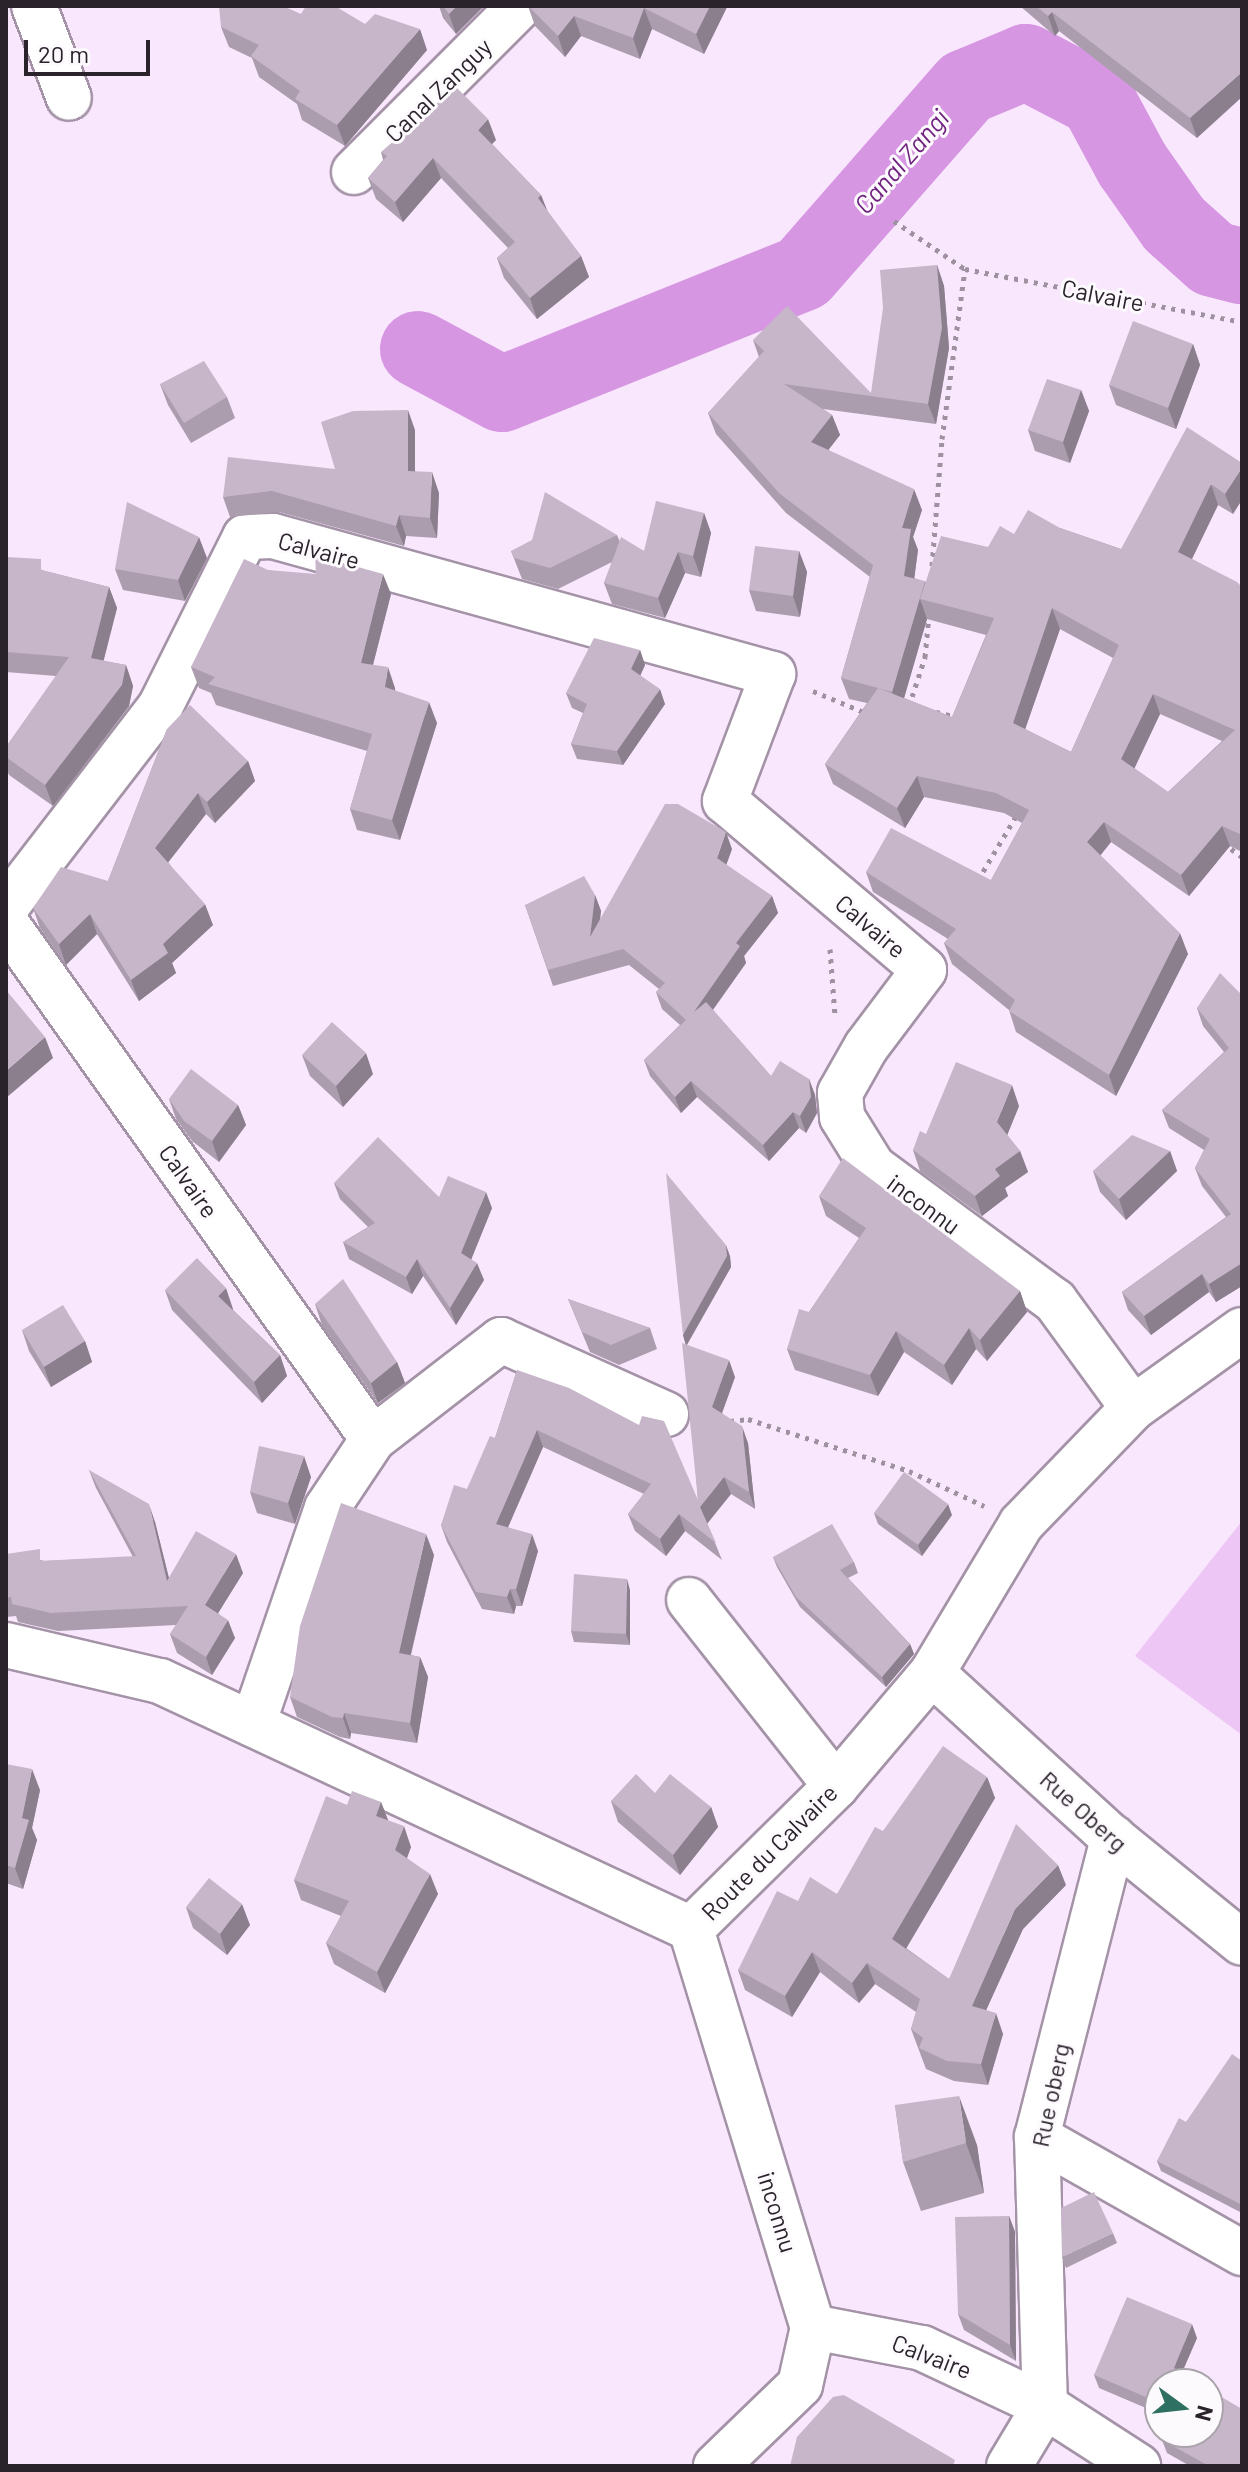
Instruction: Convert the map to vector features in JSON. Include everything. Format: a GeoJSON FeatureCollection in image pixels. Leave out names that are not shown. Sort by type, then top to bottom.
{"type":"FeatureCollection","features":[{"type":"Feature","properties":{"kind":"street"},"geometry":{"type":"LineString","coordinates":[[34,6],[69,98]]}},
{"type":"Feature","properties":{"kind":"street","name":"Canal Zanguy"},"geometry":{"type":"LineString","coordinates":[[354,172],[520,6]]}},
{"type":"Feature","properties":{"kind":"street","name":"Calvaire"},"geometry":{"type":"LineString","coordinates":[[6,907],[160,707],[245,537],[273,536],[773,674],[725,801],[924,970],[866,1047],[840,1093]]}},
{"type":"Feature","properties":{"kind":"street","name":"Calvaire"},"geometry":{"type":"LineString","coordinates":[[6,923],[373,1439]]}},
{"type":"Feature","properties":{"kind":"street","name":"inconnu"},"geometry":{"type":"LineString","coordinates":[[840,1093],[842,1117],[873,1167],[1055,1301],[1133,1408]]}},
{"type":"Feature","properties":{"kind":"street","name":"Route du Calvaire"},"geometry":{"type":"LineString","coordinates":[[6,1645],[160,1681],[691,1929],[836,1786],[932,1673],[1021,1524],[1133,1408],[1242,1330]]}},
{"type":"Feature","properties":{"kind":"street"},"geometry":{"type":"LineString","coordinates":[[253,1724],[327,1508],[373,1439],[501,1340],[666,1414]]}},
{"type":"Feature","properties":{"kind":"street"},"geometry":{"type":"LineString","coordinates":[[689,1600],[836,1786]]}},
{"type":"Feature","properties":{"kind":"street","name":"Rue Oberg"},"geometry":{"type":"LineString","coordinates":[[932,1673],[1113,1838],[1242,1943]]}},
{"type":"Feature","properties":{"kind":"street","name":"Rue oberg"},"geometry":{"type":"LineString","coordinates":[[1045,2406],[1037,2137],[1113,1838]]}},
{"type":"Feature","properties":{"kind":"street","name":"inconnu"},"geometry":{"type":"LineString","coordinates":[[691,1929],[813,2327],[800,2385],[716,2466]]}},
{"type":"Feature","properties":{"kind":"street"},"geometry":{"type":"LineString","coordinates":[[1037,2137],[1242,2253]]}},
{"type":"Feature","properties":{"kind":"street","name":"Calvaire"},"geometry":{"type":"LineString","coordinates":[[813,2327],[922,2348],[1045,2406]]}},
{"type":"Feature","properties":{"kind":"street"},"geometry":{"type":"LineString","coordinates":[[1009,2466],[1045,2406],[1138,2466]]}},
{"type":"Feature","properties":{"kind":"path","name":"Calvaire"},"geometry":{"type":"LineString","coordinates":[[894,221],[965,269],[1242,322]]}},
{"type":"Feature","properties":{"kind":"path"},"geometry":{"type":"LineString","coordinates":[[931,579],[942,439],[965,269]]}},
{"type":"Feature","properties":{"kind":"path"},"geometry":{"type":"LineString","coordinates":[[899,714],[910,705],[925,657],[929,610]]}},
{"type":"Feature","properties":{"kind":"path"},"geometry":{"type":"LineString","coordinates":[[773,674],[874,716]]}},
{"type":"Feature","properties":{"kind":"path"},"geometry":{"type":"LineString","coordinates":[[910,705],[969,720]]}},
{"type":"Feature","properties":{"kind":"path"},"geometry":{"type":"LineString","coordinates":[[976,883],[1021,809]]}},
{"type":"Feature","properties":{"kind":"path"},"geometry":{"type":"LineString","coordinates":[[1221,841],[1242,857]]}},
{"type":"Feature","properties":{"kind":"path"},"geometry":{"type":"LineString","coordinates":[[825,888],[840,1093]]}},
{"type":"Feature","properties":{"kind":"path"},"geometry":{"type":"LineString","coordinates":[[666,1414],[717,1423],[748,1419],[909,1471],[1021,1524]]}},
{"type":"Feature","properties":{"kind":"shaded area"},"geometry":{"type":"Polygon","coordinates":[[[1242,1521],[1242,1735],[1135,1656],[1242,1521]]]}},
{"type":"Feature","properties":{"kind":"building"},"geometry":{"type":"Polygon","coordinates":[[[219,6],[283,6],[301,14],[306,6],[335,6],[365,24],[375,14],[420,29],[337,125],[295,99],[300,91],[251,56],[259,45],[221,27],[219,6]]]}},
{"type":"Feature","properties":{"kind":"building"},"geometry":{"type":"Polygon","coordinates":[[[443,6],[457,6],[449,14],[443,6]]]}},
{"type":"Feature","properties":{"kind":"building"},"geometry":{"type":"Polygon","coordinates":[[[528,6],[710,6],[696,34],[644,8],[633,38],[574,16],[558,36],[528,6]]]}},
{"type":"Feature","properties":{"kind":"building"},"geometry":{"type":"Polygon","coordinates":[[[1036,6],[1242,6],[1242,72],[1190,118],[1052,12],[1048,16],[1036,6]]]}},
{"type":"Feature","properties":{"kind":"building"},"geometry":{"type":"Polygon","coordinates":[[[456,87],[488,119],[478,130],[541,195],[538,198],[581,256],[530,298],[497,258],[515,242],[433,158],[395,202],[368,178],[387,156],[381,152],[456,87]]]}},
{"type":"Feature","properties":{"kind":"building"},"geometry":{"type":"Polygon","coordinates":[[[937,265],[942,328],[928,404],[784,384],[832,415],[811,442],[914,489],[902,528],[911,529],[904,576],[925,581],[892,692],[841,678],[873,565],[779,493],[708,413],[764,351],[753,340],[787,306],[871,393],[883,308],[880,270],[937,265]]]}},
{"type":"Feature","properties":{"kind":"building"},"geometry":{"type":"Polygon","coordinates":[[[1133,321],[1193,344],[1168,408],[1109,385],[1133,321]]]}},
{"type":"Feature","properties":{"kind":"building"},"geometry":{"type":"Polygon","coordinates":[[[204,361],[227,397],[184,423],[160,384],[204,361]]]}},
{"type":"Feature","properties":{"kind":"building"},"geometry":{"type":"Polygon","coordinates":[[[1047,379],[1081,390],[1063,442],[1028,430],[1047,379]]]}},
{"type":"Feature","properties":{"kind":"building"},"geometry":{"type":"Polygon","coordinates":[[[408,410],[408,471],[432,472],[430,518],[399,515],[396,526],[272,491],[223,497],[228,457],[335,469],[321,422],[353,411],[408,410]]]}},
{"type":"Feature","properties":{"kind":"building"},"geometry":{"type":"Polygon","coordinates":[[[1187,427],[1242,463],[1242,468],[1225,494],[1211,484],[1178,552],[1242,587],[1242,835],[1222,826],[1181,875],[1104,822],[1087,842],[1180,933],[1109,1075],[1009,1011],[1015,1000],[944,943],[956,929],[866,872],[891,828],[991,880],[1029,810],[996,793],[917,776],[897,808],[825,764],[878,688],[952,717],[994,618],[920,599],[941,536],[988,547],[1000,526],[1014,534],[1028,510],[1060,528],[1121,549],[1187,427]],[[1052,608],[1013,723],[1071,752],[1119,645],[1052,608]],[[1153,694],[1121,759],[1168,792],[1235,730],[1153,694]]]}},
{"type":"Feature","properties":{"kind":"building"},"geometry":{"type":"Polygon","coordinates":[[[545,492],[617,535],[550,568],[514,558],[511,551],[532,540],[545,492]]]}},
{"type":"Feature","properties":{"kind":"building"},"geometry":{"type":"Polygon","coordinates":[[[656,501],[704,513],[693,556],[678,552],[658,598],[604,583],[621,537],[644,551],[656,501]]]}},
{"type":"Feature","properties":{"kind":"building"},"geometry":{"type":"Polygon","coordinates":[[[127,502],[199,537],[178,580],[115,569],[127,502]]]}},
{"type":"Feature","properties":{"kind":"building"},"geometry":{"type":"Polygon","coordinates":[[[755,546],[799,551],[793,596],[749,590],[755,546]]]}},
{"type":"Feature","properties":{"kind":"building"},"geometry":{"type":"Polygon","coordinates":[[[315,555],[383,574],[361,663],[388,667],[385,687],[429,702],[392,820],[350,809],[372,734],[208,684],[215,677],[191,667],[244,559],[268,570],[316,574],[315,555]]]}},
{"type":"Feature","properties":{"kind":"building"},"geometry":{"type":"Polygon","coordinates":[[[6,557],[41,559],[41,570],[109,587],[91,658],[126,665],[122,685],[45,785],[6,757],[6,747],[69,657],[6,652],[6,557]]]}},
{"type":"Feature","properties":{"kind":"building"},"geometry":{"type":"Polygon","coordinates":[[[594,638],[640,650],[631,669],[660,689],[617,751],[571,744],[587,704],[566,693],[594,638]]]}},
{"type":"Feature","properties":{"kind":"building"},"geometry":{"type":"Polygon","coordinates":[[[190,705],[248,761],[207,802],[198,793],[155,848],[205,904],[163,944],[168,953],[131,980],[90,914],[59,944],[33,908],[61,867],[108,881],[167,729],[190,705]]]}},
{"type":"Feature","properties":{"kind":"building"},"geometry":{"type":"Polygon","coordinates":[[[665,804],[678,804],[726,832],[717,858],[772,896],[736,943],[740,946],[694,1012],[706,1002],[771,1076],[780,1061],[809,1079],[811,1097],[800,1116],[793,1112],[763,1145],[691,1081],[675,1097],[644,1060],[686,1020],[656,992],[665,983],[623,949],[548,970],[525,905],[584,876],[595,895],[590,937],[665,804]]]}},
{"type":"Feature","properties":{"kind":"building"},"geometry":{"type":"Polygon","coordinates":[[[1220,973],[1242,995],[1242,1263],[1209,1284],[1202,1274],[1144,1316],[1122,1292],[1231,1214],[1195,1168],[1210,1139],[1162,1110],[1229,1048],[1197,1008],[1220,973]]]}},
{"type":"Feature","properties":{"kind":"building"},"geometry":{"type":"Polygon","coordinates":[[[6,990],[45,1037],[6,1071],[6,990]]]}},
{"type":"Feature","properties":{"kind":"building"},"geometry":{"type":"Polygon","coordinates":[[[332,1022],[366,1053],[336,1086],[302,1055],[332,1022]]]}},
{"type":"Feature","properties":{"kind":"building"},"geometry":{"type":"Polygon","coordinates":[[[956,1062],[1012,1085],[997,1122],[1020,1151],[995,1169],[1000,1176],[975,1196],[913,1150],[920,1131],[926,1134],[956,1062]]]}},
{"type":"Feature","properties":{"kind":"building"},"geometry":{"type":"Polygon","coordinates":[[[191,1069],[238,1105],[212,1141],[184,1121],[169,1099],[191,1069]]]}},
{"type":"Feature","properties":{"kind":"building"},"geometry":{"type":"Polygon","coordinates":[[[1132,1135],[1170,1151],[1119,1199],[1093,1171],[1132,1135]]]}},
{"type":"Feature","properties":{"kind":"building"},"geometry":{"type":"Polygon","coordinates":[[[378,1137],[439,1197],[448,1176],[486,1192],[461,1253],[477,1263],[450,1308],[417,1259],[406,1277],[343,1242],[375,1223],[334,1183],[378,1137]]]}},
{"type":"Feature","properties":{"kind":"building"},"geometry":{"type":"Polygon","coordinates":[[[843,1158],[1020,1291],[980,1340],[969,1328],[944,1365],[896,1331],[870,1375],[787,1349],[799,1309],[809,1312],[866,1228],[819,1196],[843,1158]]]}},
{"type":"Feature","properties":{"kind":"building"},"geometry":{"type":"Polygon","coordinates":[[[666,1173],[726,1245],[727,1256],[683,1335],[666,1173]]]}},
{"type":"Feature","properties":{"kind":"building"},"geometry":{"type":"Polygon","coordinates":[[[197,1258],[226,1288],[218,1296],[280,1355],[254,1382],[165,1290],[197,1258]]]}},
{"type":"Feature","properties":{"kind":"building"},"geometry":{"type":"Polygon","coordinates":[[[343,1279],[397,1362],[371,1383],[315,1304],[343,1279]]]}},
{"type":"Feature","properties":{"kind":"building"},"geometry":{"type":"Polygon","coordinates":[[[568,1299],[650,1328],[611,1345],[582,1332],[568,1299]]]}},
{"type":"Feature","properties":{"kind":"building"},"geometry":{"type":"Polygon","coordinates":[[[63,1305],[85,1341],[44,1367],[22,1330],[63,1305]]]}},
{"type":"Feature","properties":{"kind":"building"},"geometry":{"type":"Polygon","coordinates":[[[682,1343],[729,1360],[712,1407],[742,1426],[749,1492],[724,1477],[700,1507],[716,1543],[679,1514],[660,1539],[628,1514],[651,1484],[537,1430],[496,1524],[532,1534],[516,1589],[510,1589],[507,1597],[476,1592],[441,1525],[454,1485],[467,1489],[490,1436],[495,1438],[517,1370],[569,1388],[639,1425],[642,1416],[664,1421],[698,1500],[682,1343]]]}},
{"type":"Feature","properties":{"kind":"building"},"geometry":{"type":"Polygon","coordinates":[[[259,1446],[304,1456],[288,1503],[250,1492],[259,1446]]]}},
{"type":"Feature","properties":{"kind":"building"},"geometry":{"type":"Polygon","coordinates":[[[89,1470],[149,1504],[167,1581],[196,1531],[236,1554],[205,1605],[228,1620],[206,1657],[170,1634],[188,1606],[51,1613],[12,1604],[11,1597],[6,1598],[6,1554],[40,1549],[40,1561],[136,1556],[89,1470]]]}},
{"type":"Feature","properties":{"kind":"building"},"geometry":{"type":"Polygon","coordinates":[[[904,1472],[948,1504],[918,1545],[874,1513],[904,1472]]]}},
{"type":"Feature","properties":{"kind":"building"},"geometry":{"type":"Polygon","coordinates":[[[341,1503],[426,1534],[399,1653],[420,1657],[410,1723],[344,1713],[343,1718],[332,1717],[290,1697],[300,1626],[341,1503]]]}},
{"type":"Feature","properties":{"kind":"building"},"geometry":{"type":"Polygon","coordinates":[[[832,1524],[854,1562],[840,1570],[910,1644],[882,1677],[796,1597],[773,1557],[832,1524]]]}},
{"type":"Feature","properties":{"kind":"building"},"geometry":{"type":"Polygon","coordinates":[[[574,1574],[627,1579],[626,1634],[571,1631],[574,1574]]]}},
{"type":"Feature","properties":{"kind":"building"},"geometry":{"type":"Polygon","coordinates":[[[943,1746],[987,1777],[892,1939],[949,1979],[1016,1824],[1058,1865],[1015,1909],[972,2006],[996,2013],[981,2064],[947,2061],[919,2048],[923,2038],[911,2029],[920,1999],[867,1963],[852,1983],[812,1952],[785,1996],[738,1970],[777,1891],[798,1901],[810,1877],[837,1894],[875,1827],[883,1831],[943,1746]]]}},
{"type":"Feature","properties":{"kind":"building"},"geometry":{"type":"Polygon","coordinates":[[[6,1764],[32,1769],[22,1818],[29,1820],[15,1868],[6,1865],[6,1764]]]}},
{"type":"Feature","properties":{"kind":"building"},"geometry":{"type":"Polygon","coordinates":[[[636,1774],[655,1793],[670,1774],[711,1807],[673,1855],[611,1801],[636,1774]]]}},
{"type":"Feature","properties":{"kind":"building"},"geometry":{"type":"Polygon","coordinates":[[[352,1791],[381,1802],[376,1816],[404,1826],[395,1850],[430,1874],[377,1972],[326,1943],[349,1901],[294,1880],[326,1796],[347,1805],[352,1791]]]}},
{"type":"Feature","properties":{"kind":"building"},"geometry":{"type":"Polygon","coordinates":[[[209,1878],[242,1904],[220,1934],[186,1907],[209,1878]]]}},
{"type":"Feature","properties":{"kind":"building"},"geometry":{"type":"Polygon","coordinates":[[[1232,2054],[1242,2061],[1242,2205],[1157,2161],[1179,2118],[1186,2122],[1232,2054]]]}},
{"type":"Feature","properties":{"kind":"building"},"geometry":{"type":"Polygon","coordinates":[[[959,2096],[966,2143],[903,2162],[895,2105],[959,2096]]]}},
{"type":"Feature","properties":{"kind":"building"},"geometry":{"type":"Polygon","coordinates":[[[1094,2192],[1113,2233],[1062,2257],[1061,2208],[1094,2192]]]}},
{"type":"Feature","properties":{"kind":"building"},"geometry":{"type":"Polygon","coordinates":[[[1009,2216],[1010,2345],[958,2314],[955,2217],[1009,2216]]]}},
{"type":"Feature","properties":{"kind":"building"},"geometry":{"type":"Polygon","coordinates":[[[1127,2297],[1192,2324],[1174,2368],[1144,2368],[1144,2396],[1094,2375],[1127,2297]]]}},
{"type":"Feature","properties":{"kind":"building"},"geometry":{"type":"Polygon","coordinates":[[[844,2395],[955,2460],[953,2466],[790,2466],[797,2437],[833,2397],[844,2395]]]}},
{"type":"Feature","properties":{"kind":"building"},"geometry":{"type":"Polygon","coordinates":[[[1224,2398],[1242,2409],[1242,2466],[1209,2466],[1176,2448],[1224,2448],[1224,2398]]]}},
{"type":"Feature","properties":{"kind":"waterway","name":"Canal Zangi"},"geometry":{"type":"LineString","coordinates":[[418,349],[502,394],[803,273],[966,87],[1026,62],[1097,99],[1132,164],[1174,224],[1213,259],[1242,266]]}}]}
